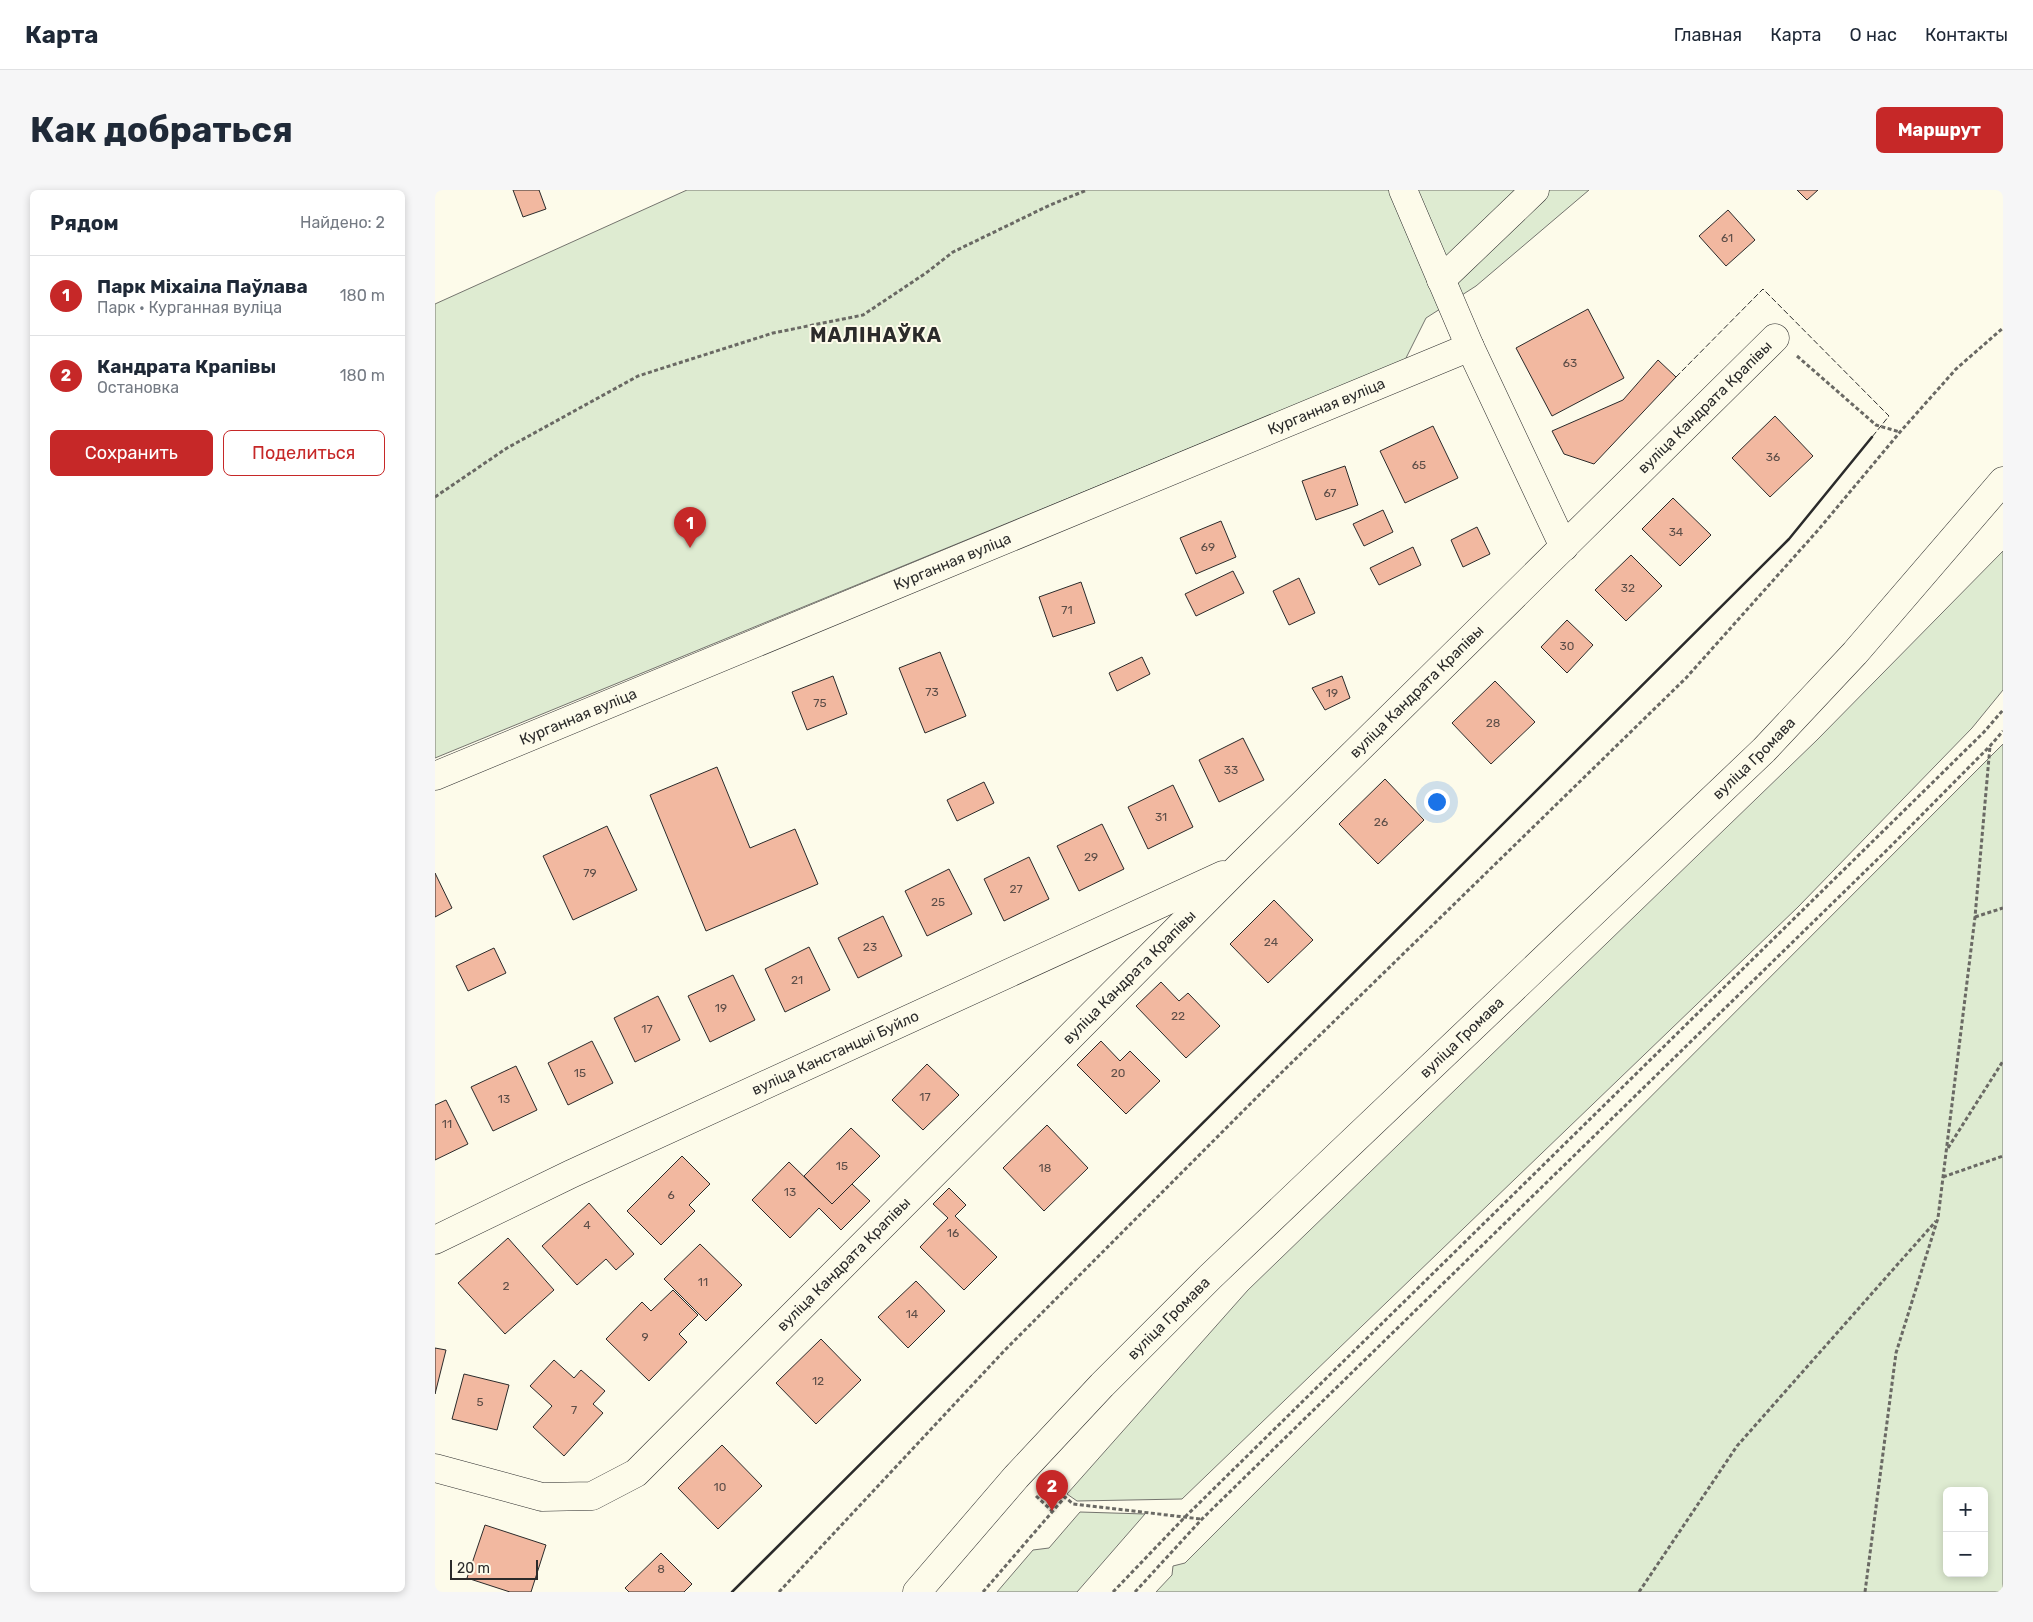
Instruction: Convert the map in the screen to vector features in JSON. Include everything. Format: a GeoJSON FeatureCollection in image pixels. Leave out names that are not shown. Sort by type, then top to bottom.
{"type":"FeatureCollection","features":[{"type":"Feature","properties":{"kind":"street"},"geometry":{"type":"LineString","coordinates":[[1403,190],[1470,347],[1564,547]]}},
{"type":"Feature","properties":{"kind":"street"},"geometry":{"type":"LineString","coordinates":[[1441,280],[1535,190]]}},
{"type":"Feature","properties":{"kind":"street","name":"вуліца Кандрата Крапівы"},"geometry":{"type":"LineString","coordinates":[[435,1468],[542,1497],[592,1496],[636,1473],[1238,868],[1775,338]]}},
{"type":"Feature","properties":{"kind":"street","name":"Курганная вуліца"},"geometry":{"type":"LineString","coordinates":[[435,776],[1470,347]]}},
{"type":"Feature","properties":{"kind":"street","name":"вуліца Громава"},"geometry":{"type":"LineString","coordinates":[[917,1592],[1016,1477],[1102,1385],[1189,1298],[1764,750],[1855,653],[2003,481]]}},
{"type":"Feature","properties":{"kind":"street","name":"вуліца Канстанцыі Буйло"},"geometry":{"type":"LineString","coordinates":[[435,1240],[571,1174],[1238,868]]}},
{"type":"Feature","properties":{"kind":"path"},"geometry":{"type":"LineString","coordinates":[[435,497],[507,448],[638,376],[773,333],[863,314],[926,274],[953,252],[1050,204],[1087,190]]}},
{"type":"Feature","properties":{"kind":"path"},"geometry":{"type":"LineString","coordinates":[[779,1592],[1018,1337],[1278,1076],[1686,678],[1819,529],[1900,432],[1956,369],[2003,328]]}},
{"type":"Feature","properties":{"kind":"path"},"geometry":{"type":"LineString","coordinates":[[1775,338],[1876,425],[1900,432]]}},
{"type":"Feature","properties":{"kind":"path"},"geometry":{"type":"LineString","coordinates":[[1113,1592],[1185,1517],[1977,739],[2003,710]]}},
{"type":"Feature","properties":{"kind":"path"},"geometry":{"type":"LineString","coordinates":[[1135,1592],[1202,1519],[1881,856],[2003,731]]}},
{"type":"Feature","properties":{"kind":"path"},"geometry":{"type":"LineString","coordinates":[[1865,1592],[1896,1353],[1938,1218],[1975,917],[1990,746]]}},
{"type":"Feature","properties":{"kind":"path"},"geometry":{"type":"LineString","coordinates":[[1975,917],[2003,908]]}},
{"type":"Feature","properties":{"kind":"path"},"geometry":{"type":"LineString","coordinates":[[1947,1148],[2003,1061]]}},
{"type":"Feature","properties":{"kind":"path"},"geometry":{"type":"LineString","coordinates":[[1943,1177],[2003,1156]]}},
{"type":"Feature","properties":{"kind":"path"},"geometry":{"type":"LineString","coordinates":[[1639,1592],[1737,1446],[1938,1218]]}},
{"type":"Feature","properties":{"kind":"path"},"geometry":{"type":"LineString","coordinates":[[983,1592],[1065,1496],[1073,1504],[1202,1519]]}},
{"type":"Feature","properties":{"kind":"green space"},"geometry":{"type":"Polygon","coordinates":[[[687,190],[1589,190],[1476,286],[1426,318],[1405,360],[435,758],[435,304],[687,190]]]}},
{"type":"Feature","properties":{"kind":"green space"},"geometry":{"type":"Polygon","coordinates":[[[2003,551],[2003,690],[1972,728],[1798,907],[1182,1499],[1077,1501],[1067,1494],[1248,1290],[1817,740],[2003,551]]]}},
{"type":"Feature","properties":{"kind":"green space"},"geometry":{"type":"Polygon","coordinates":[[[2003,744],[2003,1592],[1156,1592],[1172,1575],[1173,1566],[1185,1563],[2003,744]]]}},
{"type":"Feature","properties":{"kind":"green space"},"geometry":{"type":"Polygon","coordinates":[[[1080,1512],[1145,1514],[1077,1592],[997,1592],[1033,1550],[1049,1548],[1080,1512]]]}},
{"type":"Feature","properties":{"kind":"building"},"geometry":{"type":"Polygon","coordinates":[[[513,190],[539,190],[546,209],[523,217],[513,190]]]}},
{"type":"Feature","properties":{"kind":"building"},"geometry":{"type":"Polygon","coordinates":[[[1797,190],[1818,190],[1807,200],[1797,190]]]}},
{"type":"Feature","properties":{"kind":"building"},"geometry":{"type":"Polygon","coordinates":[[[1728,210],[1755,240],[1726,266],[1699,236],[1728,210]]]}},
{"type":"Feature","properties":{"kind":"building"},"geometry":{"type":"Polygon","coordinates":[[[1588,309],[1624,378],[1552,416],[1516,348],[1588,309]]]}},
{"type":"Feature","properties":{"kind":"building"},"geometry":{"type":"Polygon","coordinates":[[[1658,360],[1676,377],[1594,464],[1564,454],[1552,431],[1623,400],[1658,360]]]}},
{"type":"Feature","properties":{"kind":"building"},"geometry":{"type":"Polygon","coordinates":[[[1775,416],[1813,456],[1770,497],[1732,458],[1775,416]]]}},
{"type":"Feature","properties":{"kind":"building"},"geometry":{"type":"Polygon","coordinates":[[[1433,426],[1458,478],[1405,503],[1380,451],[1433,426]]]}},
{"type":"Feature","properties":{"kind":"building"},"geometry":{"type":"Polygon","coordinates":[[[1345,466],[1358,505],[1316,520],[1302,481],[1345,466]]]}},
{"type":"Feature","properties":{"kind":"building"},"geometry":{"type":"Polygon","coordinates":[[[1673,498],[1711,535],[1680,566],[1642,529],[1673,498]]]}},
{"type":"Feature","properties":{"kind":"building"},"geometry":{"type":"Polygon","coordinates":[[[1383,510],[1393,532],[1364,546],[1353,524],[1383,510]]]}},
{"type":"Feature","properties":{"kind":"building"},"geometry":{"type":"Polygon","coordinates":[[[1221,521],[1236,557],[1196,574],[1180,538],[1221,521]]]}},
{"type":"Feature","properties":{"kind":"building"},"geometry":{"type":"Polygon","coordinates":[[[1477,527],[1490,554],[1463,567],[1451,540],[1477,527]]]}},
{"type":"Feature","properties":{"kind":"building"},"geometry":{"type":"Polygon","coordinates":[[[1413,547],[1421,565],[1379,585],[1370,568],[1413,547]]]}},
{"type":"Feature","properties":{"kind":"building"},"geometry":{"type":"Polygon","coordinates":[[[1631,555],[1662,586],[1626,621],[1595,590],[1631,555]]]}},
{"type":"Feature","properties":{"kind":"building"},"geometry":{"type":"Polygon","coordinates":[[[1233,571],[1244,593],[1196,616],[1185,594],[1233,571]]]}},
{"type":"Feature","properties":{"kind":"building"},"geometry":{"type":"Polygon","coordinates":[[[1299,578],[1315,613],[1289,625],[1273,591],[1299,578]]]}},
{"type":"Feature","properties":{"kind":"building"},"geometry":{"type":"Polygon","coordinates":[[[1081,582],[1095,623],[1053,637],[1039,597],[1081,582]]]}},
{"type":"Feature","properties":{"kind":"building"},"geometry":{"type":"Polygon","coordinates":[[[1567,620],[1593,645],[1567,673],[1541,647],[1567,620]]]}},
{"type":"Feature","properties":{"kind":"building"},"geometry":{"type":"Polygon","coordinates":[[[940,652],[966,716],[925,733],[899,668],[940,652]]]}},
{"type":"Feature","properties":{"kind":"building"},"geometry":{"type":"Polygon","coordinates":[[[1142,657],[1150,674],[1117,691],[1109,673],[1142,657]]]}},
{"type":"Feature","properties":{"kind":"building"},"geometry":{"type":"Polygon","coordinates":[[[833,676],[847,714],[807,730],[792,692],[833,676]]]}},
{"type":"Feature","properties":{"kind":"building"},"geometry":{"type":"Polygon","coordinates":[[[1342,676],[1350,698],[1325,710],[1312,688],[1342,676]]]}},
{"type":"Feature","properties":{"kind":"building"},"geometry":{"type":"Polygon","coordinates":[[[1495,681],[1535,722],[1491,764],[1452,723],[1495,681]]]}},
{"type":"Feature","properties":{"kind":"building"},"geometry":{"type":"Polygon","coordinates":[[[1243,738],[1264,780],[1219,802],[1199,760],[1243,738]]]}},
{"type":"Feature","properties":{"kind":"building"},"geometry":{"type":"Polygon","coordinates":[[[717,767],[750,848],[795,829],[818,884],[706,931],[650,795],[717,767]]]}},
{"type":"Feature","properties":{"kind":"building"},"geometry":{"type":"Polygon","coordinates":[[[1385,779],[1424,820],[1378,864],[1339,824],[1385,779]]]}},
{"type":"Feature","properties":{"kind":"building"},"geometry":{"type":"Polygon","coordinates":[[[984,782],[994,803],[957,821],[947,800],[984,782]]]}},
{"type":"Feature","properties":{"kind":"building"},"geometry":{"type":"Polygon","coordinates":[[[1173,785],[1193,827],[1148,849],[1128,807],[1173,785]]]}},
{"type":"Feature","properties":{"kind":"building"},"geometry":{"type":"Polygon","coordinates":[[[1102,824],[1124,869],[1079,891],[1057,846],[1102,824]]]}},
{"type":"Feature","properties":{"kind":"building"},"geometry":{"type":"Polygon","coordinates":[[[607,826],[637,890],[573,920],[543,856],[607,826]]]}},
{"type":"Feature","properties":{"kind":"building"},"geometry":{"type":"Polygon","coordinates":[[[1029,857],[1049,899],[1004,921],[984,879],[1029,857]]]}},
{"type":"Feature","properties":{"kind":"building"},"geometry":{"type":"Polygon","coordinates":[[[949,869],[972,914],[927,936],[905,891],[949,869]]]}},
{"type":"Feature","properties":{"kind":"building"},"geometry":{"type":"Polygon","coordinates":[[[435,873],[452,908],[435,917],[435,873]]]}},
{"type":"Feature","properties":{"kind":"building"},"geometry":{"type":"Polygon","coordinates":[[[1274,900],[1313,940],[1268,983],[1230,944],[1274,900]]]}},
{"type":"Feature","properties":{"kind":"building"},"geometry":{"type":"Polygon","coordinates":[[[883,916],[902,956],[858,978],[838,938],[883,916]]]}},
{"type":"Feature","properties":{"kind":"building"},"geometry":{"type":"Polygon","coordinates":[[[809,947],[830,990],[785,1012],[765,969],[809,947]]]}},
{"type":"Feature","properties":{"kind":"building"},"geometry":{"type":"Polygon","coordinates":[[[494,948],[506,973],[468,991],[456,966],[494,948]]]}},
{"type":"Feature","properties":{"kind":"building"},"geometry":{"type":"Polygon","coordinates":[[[733,975],[755,1020],[710,1042],[688,996],[733,975]]]}},
{"type":"Feature","properties":{"kind":"building"},"geometry":{"type":"Polygon","coordinates":[[[1161,982],[1179,1001],[1188,993],[1220,1026],[1186,1058],[1136,1006],[1161,982]]]}},
{"type":"Feature","properties":{"kind":"building"},"geometry":{"type":"Polygon","coordinates":[[[658,996],[680,1040],[635,1062],[614,1018],[658,996]]]}},
{"type":"Feature","properties":{"kind":"building"},"geometry":{"type":"Polygon","coordinates":[[[592,1041],[613,1083],[568,1105],[548,1063],[592,1041]]]}},
{"type":"Feature","properties":{"kind":"building"},"geometry":{"type":"Polygon","coordinates":[[[1101,1041],[1120,1061],[1130,1051],[1160,1081],[1126,1114],[1077,1065],[1101,1041]]]}},
{"type":"Feature","properties":{"kind":"building"},"geometry":{"type":"Polygon","coordinates":[[[927,1064],[959,1095],[923,1130],[892,1100],[927,1064]]]}},
{"type":"Feature","properties":{"kind":"building"},"geometry":{"type":"Polygon","coordinates":[[[516,1066],[537,1110],[493,1131],[471,1087],[516,1066]]]}},
{"type":"Feature","properties":{"kind":"building"},"geometry":{"type":"Polygon","coordinates":[[[446,1100],[468,1144],[435,1160],[435,1105],[446,1100]]]}},
{"type":"Feature","properties":{"kind":"building"},"geometry":{"type":"Polygon","coordinates":[[[1047,1125],[1088,1168],[1044,1211],[1003,1168],[1047,1125]]]}},
{"type":"Feature","properties":{"kind":"building"},"geometry":{"type":"Polygon","coordinates":[[[851,1128],[880,1156],[832,1204],[804,1176],[851,1128]]]}},
{"type":"Feature","properties":{"kind":"building"},"geometry":{"type":"Polygon","coordinates":[[[682,1156],[710,1184],[689,1205],[695,1211],[661,1245],[627,1211],[682,1156]]]}},
{"type":"Feature","properties":{"kind":"building"},"geometry":{"type":"Polygon","coordinates":[[[789,1162],[832,1204],[852,1184],[870,1201],[841,1230],[819,1208],[790,1238],[752,1200],[789,1162]]]}},
{"type":"Feature","properties":{"kind":"building"},"geometry":{"type":"Polygon","coordinates":[[[949,1188],[966,1205],[955,1216],[997,1257],[964,1290],[920,1247],[948,1218],[933,1204],[949,1188]]]}},
{"type":"Feature","properties":{"kind":"building"},"geometry":{"type":"Polygon","coordinates":[[[589,1203],[634,1254],[616,1270],[606,1259],[577,1285],[542,1246],[589,1203]]]}},
{"type":"Feature","properties":{"kind":"building"},"geometry":{"type":"Polygon","coordinates":[[[508,1238],[554,1290],[505,1334],[458,1283],[508,1238]]]}},
{"type":"Feature","properties":{"kind":"building"},"geometry":{"type":"Polygon","coordinates":[[[700,1244],[742,1285],[706,1321],[664,1279],[700,1244]]]}},
{"type":"Feature","properties":{"kind":"building"},"geometry":{"type":"Polygon","coordinates":[[[916,1281],[945,1311],[908,1348],[878,1317],[916,1281]]]}},
{"type":"Feature","properties":{"kind":"building"},"geometry":{"type":"Polygon","coordinates":[[[673,1290],[698,1315],[679,1334],[687,1342],[649,1381],[606,1339],[642,1302],[651,1311],[673,1290]]]}},
{"type":"Feature","properties":{"kind":"building"},"geometry":{"type":"Polygon","coordinates":[[[821,1339],[861,1380],[816,1424],[776,1383],[821,1339]]]}},
{"type":"Feature","properties":{"kind":"building"},"geometry":{"type":"Polygon","coordinates":[[[435,1348],[446,1350],[435,1394],[435,1348]]]}},
{"type":"Feature","properties":{"kind":"building"},"geometry":{"type":"Polygon","coordinates":[[[554,1360],[574,1378],[581,1370],[605,1391],[593,1404],[603,1413],[564,1456],[533,1427],[552,1406],[530,1386],[554,1360]]]}},
{"type":"Feature","properties":{"kind":"building"},"geometry":{"type":"Polygon","coordinates":[[[464,1374],[509,1385],[497,1430],[452,1419],[464,1374]]]}},
{"type":"Feature","properties":{"kind":"building"},"geometry":{"type":"Polygon","coordinates":[[[722,1445],[762,1486],[718,1529],[678,1488],[722,1445]]]}},
{"type":"Feature","properties":{"kind":"building"},"geometry":{"type":"Polygon","coordinates":[[[485,1525],[546,1545],[531,1592],[510,1592],[467,1578],[485,1525]]]}},
{"type":"Feature","properties":{"kind":"building"},"geometry":{"type":"Polygon","coordinates":[[[661,1553],[692,1584],[684,1592],[629,1592],[625,1588],[661,1553]]]}},
{"type":"Feature","properties":{"kind":"fence"},"geometry":{"type":"LineString","coordinates":[[1676,377],[1763,289],[1889,416],[1872,437]]}},
{"type":"Feature","properties":{"kind":"wall"},"geometry":{"type":"LineString","coordinates":[[732,1592],[1789,539],[1872,437]]}},
{"type":"Feature","properties":{"kind":"place","name":"Парк Міхаіла Паўлава"},"geometry":{"type":"Point","coordinates":[690,548]}},
{"type":"Feature","properties":{"kind":"place","name":"Кандрата Крапівы"},"geometry":{"type":"Point","coordinates":[1052,1511]}},
{"type":"Feature","properties":{"kind":"district","name":"МАЛІНАЎКА"},"geometry":{"type":"Point","coordinates":[876,335]}}]}
